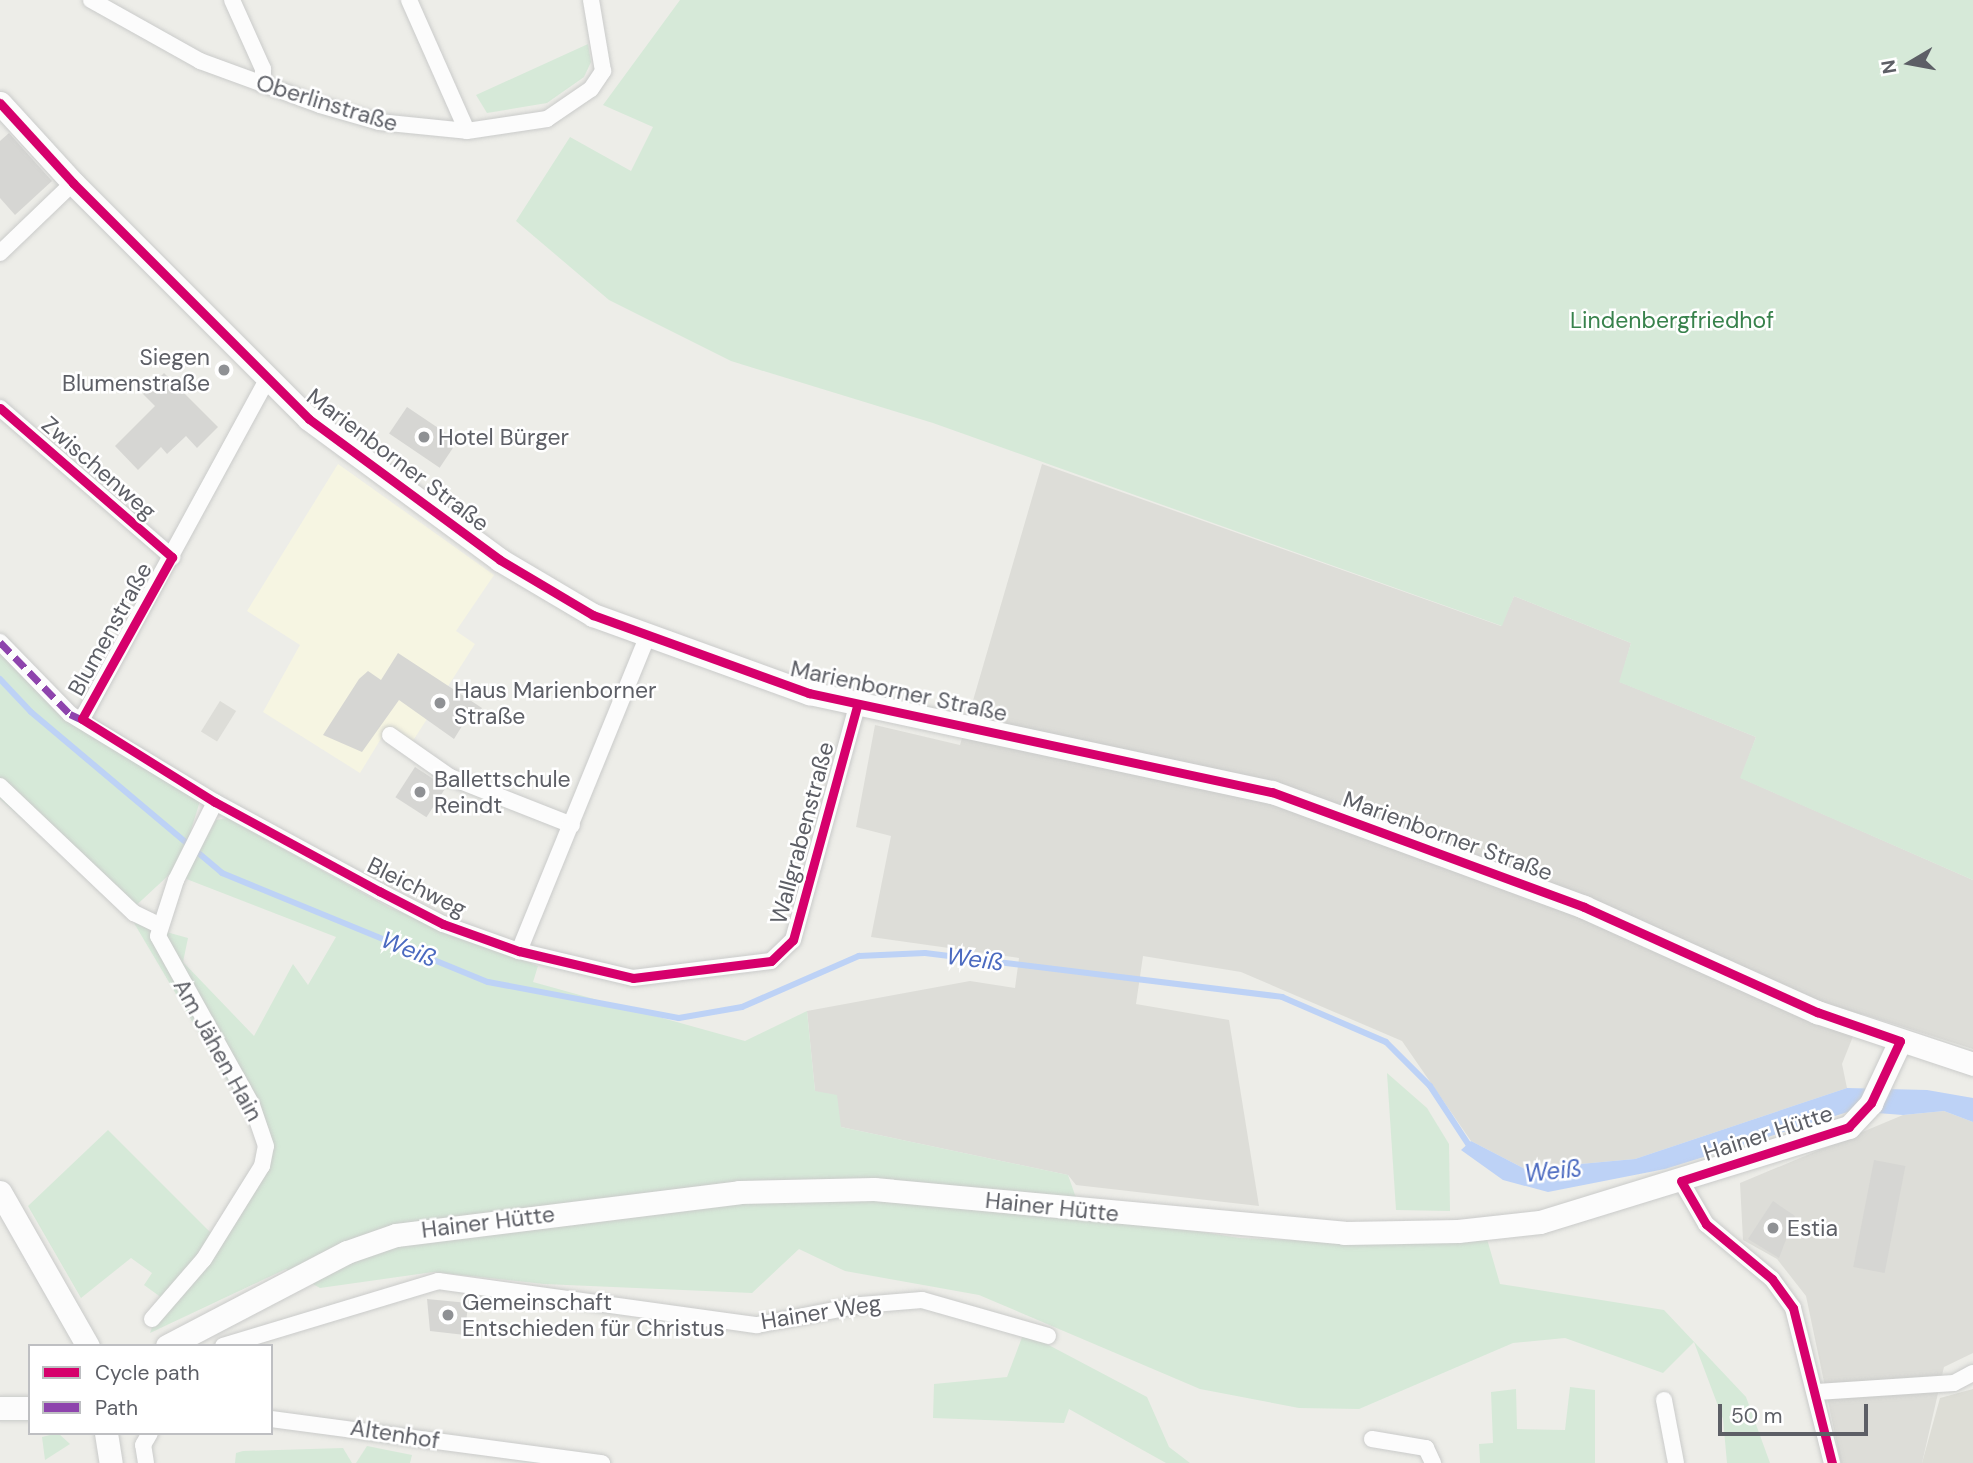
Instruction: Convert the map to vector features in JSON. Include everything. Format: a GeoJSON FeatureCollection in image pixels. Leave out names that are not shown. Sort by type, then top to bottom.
{"type":"FeatureCollection","features":[{"type":"Feature","properties":{"kind":"main road","name":"Marienborner Straße"},"geometry":{"type":"LineString","coordinates":[[0,103],[73,183],[267,380],[352,454],[500,560],[583,609],[647,638],[753,677],[857,706],[1272,792],[1584,907],[1816,1012],[1973,1064]]}},
{"type":"Feature","properties":{"kind":"main road","name":"Hainer Hütte"},"geometry":{"type":"LineString","coordinates":[[171,1344],[323,1263],[396,1235],[739,1192],[874,1189],[1344,1233],[1458,1231],[1540,1222],[1831,1136],[1861,1117],[1883,1079],[1900,1041]]}},
{"type":"Feature","properties":{"kind":"main road"},"geometry":{"type":"LineString","coordinates":[[0,1192],[87,1344]]}},
{"type":"Feature","properties":{"kind":"main road"},"geometry":{"type":"LineString","coordinates":[[0,1408],[28,1408]]}},
{"type":"Feature","properties":{"kind":"main road"},"geometry":{"type":"LineString","coordinates":[[106,1435],[111,1463]]}},
{"type":"Feature","properties":{"kind":"street","name":"Oberlinstraße"},"geometry":{"type":"LineString","coordinates":[[91,0],[200,61],[263,85],[379,122],[467,131],[547,119],[591,89],[603,71],[591,0]]}},
{"type":"Feature","properties":{"kind":"street"},"geometry":{"type":"LineString","coordinates":[[232,0],[263,69],[263,85]]}},
{"type":"Feature","properties":{"kind":"street"},"geometry":{"type":"LineString","coordinates":[[409,0],[467,131]]}},
{"type":"Feature","properties":{"kind":"street"},"geometry":{"type":"LineString","coordinates":[[0,253],[73,183]]}},
{"type":"Feature","properties":{"kind":"street","name":"Blumenstraße"},"geometry":{"type":"LineString","coordinates":[[82,719],[267,380]]}},
{"type":"Feature","properties":{"kind":"street","name":"Zwischenweg"},"geometry":{"type":"LineString","coordinates":[[0,408],[172,557]]}},
{"type":"Feature","properties":{"kind":"street"},"geometry":{"type":"LineString","coordinates":[[519,951],[647,638]]}},
{"type":"Feature","properties":{"kind":"street","name":"Bleichweg"},"geometry":{"type":"LineString","coordinates":[[0,642],[82,719],[215,802],[443,924],[519,951],[633,978],[771,961]]}},
{"type":"Feature","properties":{"kind":"street","name":"Wallgrabenstraße"},"geometry":{"type":"LineString","coordinates":[[771,961],[793,940],[857,706]]}},
{"type":"Feature","properties":{"kind":"street"},"geometry":{"type":"LineString","coordinates":[[390,735],[450,777],[572,825]]}},
{"type":"Feature","properties":{"kind":"street"},"geometry":{"type":"LineString","coordinates":[[0,786],[134,913],[159,925],[176,880],[215,802]]}},
{"type":"Feature","properties":{"kind":"street","name":"Am Jähen Hain"},"geometry":{"type":"LineString","coordinates":[[152,1319],[204,1259],[262,1166],[266,1146],[252,1105],[168,959],[159,925]]}},
{"type":"Feature","properties":{"kind":"street"},"geometry":{"type":"LineString","coordinates":[[1681,1181],[1706,1224],[1784,1293],[1801,1324],[1832,1463]]}},
{"type":"Feature","properties":{"kind":"street","name":"Hainer Weg"},"geometry":{"type":"LineString","coordinates":[[230,1344],[438,1281],[757,1325],[861,1305],[922,1300],[1048,1336]]}},
{"type":"Feature","properties":{"kind":"street"},"geometry":{"type":"LineString","coordinates":[[1817,1392],[1954,1383],[1973,1373]]}},
{"type":"Feature","properties":{"kind":"street"},"geometry":{"type":"LineString","coordinates":[[1664,1400],[1676,1463]]}},
{"type":"Feature","properties":{"kind":"street","name":"Altenhof"},"geometry":{"type":"LineString","coordinates":[[273,1419],[602,1463]]}},
{"type":"Feature","properties":{"kind":"street"},"geometry":{"type":"LineString","coordinates":[[146,1463],[143,1446],[149,1435]]}},
{"type":"Feature","properties":{"kind":"street"},"geometry":{"type":"LineString","coordinates":[[1372,1439],[1426,1447],[1433,1463]]}},
{"type":"Feature","properties":{"kind":"shaded area"},"geometry":{"type":"Polygon","coordinates":[[[338,464],[494,575],[456,631],[475,644],[409,747],[385,732],[360,773],[263,712],[300,645],[247,611],[338,464]]]}},
{"type":"Feature","properties":{"kind":"shaded area"},"geometry":{"type":"Polygon","coordinates":[[[1042,464],[1501,626],[1514,596],[1631,643],[1620,682],[1756,737],[1741,778],[1973,880],[1973,1049],[1862,1014],[1842,1064],[1847,1088],[1635,1159],[1525,1169],[1471,1141],[1402,1041],[1241,972],[1143,956],[1136,1004],[1229,1020],[1259,1206],[1076,1185],[1068,1175],[841,1127],[815,1091],[807,1011],[970,981],[1015,988],[1019,958],[871,937],[891,836],[856,827],[875,725],[960,745],[1042,464]]]}},
{"type":"Feature","properties":{"kind":"shaded area"},"geometry":{"type":"Polygon","coordinates":[[[220,701],[236,711],[217,742],[201,732],[220,701]]]}},
{"type":"Feature","properties":{"kind":"shaded area"},"geometry":{"type":"Polygon","coordinates":[[[1944,1111],[1973,1122],[1973,1353],[1944,1367],[1922,1463],[1841,1463],[1806,1296],[1777,1259],[1743,1240],[1740,1183],[1903,1115],[1944,1111]]]}},
{"type":"Feature","properties":{"kind":"shaded area"},"geometry":{"type":"Polygon","coordinates":[[[1973,1389],[1973,1463],[1922,1463],[1940,1398],[1973,1389]]]}},
{"type":"Feature","properties":{"kind":"green space","name":"Lindenbergfriedhof"},"geometry":{"type":"Polygon","coordinates":[[[680,0],[1973,0],[1973,880],[1740,778],[1756,737],[1619,682],[1631,643],[1514,596],[1502,626],[933,423],[731,361],[609,300],[516,221],[570,137],[631,171],[653,127],[603,105],[680,0]]]}},
{"type":"Feature","properties":{"kind":"green space"},"geometry":{"type":"Polygon","coordinates":[[[588,44],[591,62],[584,77],[547,103],[487,113],[476,95],[588,44]]]}},
{"type":"Feature","properties":{"kind":"green space"},"geometry":{"type":"Polygon","coordinates":[[[0,649],[46,698],[200,801],[191,830],[201,847],[216,820],[227,818],[390,908],[538,966],[533,982],[745,1041],[807,1011],[815,1091],[837,1095],[841,1127],[1068,1175],[1081,1212],[1239,1238],[1400,1244],[1487,1239],[1500,1284],[1664,1310],[1746,1397],[1770,1463],[1727,1463],[1723,1419],[1694,1342],[1663,1373],[1565,1338],[1513,1343],[1359,1409],[1299,1408],[1200,1389],[979,1295],[845,1271],[799,1249],[752,1293],[544,1284],[433,1272],[320,1288],[286,1269],[150,1333],[162,1298],[144,1285],[152,1273],[131,1258],[81,1298],[28,1206],[108,1130],[211,1233],[267,1148],[134,923],[188,938],[183,962],[254,1036],[293,964],[308,985],[336,937],[171,873],[129,912],[0,799],[0,649]]]}},
{"type":"Feature","properties":{"kind":"green space"},"geometry":{"type":"Polygon","coordinates":[[[1387,1073],[1427,1108],[1449,1144],[1450,1211],[1396,1210],[1387,1073]]]}},
{"type":"Feature","properties":{"kind":"green space"},"geometry":{"type":"Polygon","coordinates":[[[1024,1332],[1147,1397],[1169,1447],[1190,1463],[1166,1463],[1069,1409],[1064,1423],[933,1418],[934,1384],[1007,1377],[1024,1332]]]}},
{"type":"Feature","properties":{"kind":"green space"},"geometry":{"type":"Polygon","coordinates":[[[1570,1387],[1595,1390],[1595,1463],[1480,1463],[1479,1444],[1493,1443],[1491,1392],[1516,1389],[1517,1429],[1565,1430],[1570,1387]]]}},
{"type":"Feature","properties":{"kind":"green space"},"geometry":{"type":"Polygon","coordinates":[[[60,1435],[70,1444],[45,1460],[42,1437],[60,1435]]]}},
{"type":"Feature","properties":{"kind":"green space"},"geometry":{"type":"Polygon","coordinates":[[[367,1446],[412,1455],[410,1463],[356,1463],[367,1446]]]}},
{"type":"Feature","properties":{"kind":"green space"},"geometry":{"type":"Polygon","coordinates":[[[343,1448],[352,1463],[235,1463],[236,1453],[243,1451],[343,1448]]]}},
{"type":"Feature","properties":{"kind":"water"},"geometry":{"type":"Polygon","coordinates":[[[1847,1088],[1927,1090],[1973,1098],[1973,1122],[1944,1111],[1903,1115],[1851,1111],[1665,1169],[1548,1192],[1503,1180],[1461,1150],[1471,1141],[1525,1169],[1635,1159],[1847,1088]]]}},
{"type":"Feature","properties":{"kind":"building"},"geometry":{"type":"Polygon","coordinates":[[[9,133],[52,181],[15,215],[0,198],[0,141],[9,133]]]}},
{"type":"Feature","properties":{"kind":"building"},"geometry":{"type":"Polygon","coordinates":[[[164,373],[218,427],[197,448],[186,436],[167,454],[161,447],[138,470],[115,446],[155,406],[143,394],[164,373]]]}},
{"type":"Feature","properties":{"kind":"building","name":"Hotel Bürger"},"geometry":{"type":"Polygon","coordinates":[[[407,407],[458,441],[440,468],[389,434],[407,407]]]}},
{"type":"Feature","properties":{"kind":"building","name":"Haus Marienborner Straße"},"geometry":{"type":"Polygon","coordinates":[[[398,653],[482,708],[473,722],[467,718],[454,739],[399,700],[362,752],[323,735],[359,679],[368,671],[381,680],[398,653]]]}},
{"type":"Feature","properties":{"kind":"building","name":"Ballettschule Reindt"},"geometry":{"type":"Polygon","coordinates":[[[415,767],[446,787],[426,817],[395,797],[415,767]]]}},
{"type":"Feature","properties":{"kind":"building"},"geometry":{"type":"Polygon","coordinates":[[[1874,1160],[1905,1166],[1885,1273],[1853,1267],[1874,1160]]]}},
{"type":"Feature","properties":{"kind":"building","name":"Estia"},"geometry":{"type":"Polygon","coordinates":[[[1773,1201],[1795,1216],[1779,1258],[1748,1239],[1773,1201]]]}},
{"type":"Feature","properties":{"kind":"building","name":"Gemeinschaft Entschieden für Christus"},"geometry":{"type":"Polygon","coordinates":[[[427,1299],[468,1303],[465,1335],[430,1331],[427,1299]]]}},
{"type":"Feature","properties":{"kind":"waterway","name":"Weiß"},"geometry":{"type":"LineString","coordinates":[[0,679],[31,712],[222,873],[488,982],[679,1018],[742,1007],[859,956],[925,953],[1282,997],[1386,1042],[1430,1086],[1474,1153]]}},
{"type":"Feature","properties":{"kind":"marked path"},"geometry":{"type":"LineString","coordinates":[[0,642],[70,714],[87,722]]}},
{"type":"Feature","properties":{"kind":"cycle path"},"geometry":{"type":"LineString","coordinates":[[0,103],[73,183],[309,419],[500,560],[593,615],[809,693],[1272,792],[1584,907],[1817,1012],[1900,1041],[1871,1103],[1849,1127],[1681,1181],[1706,1224],[1772,1279],[1793,1308],[1832,1463]]}},
{"type":"Feature","properties":{"kind":"cycle path"},"geometry":{"type":"LineString","coordinates":[[0,408],[172,557],[82,719],[215,802],[379,891],[443,924],[519,951],[633,978],[771,961],[793,940],[857,706]]}},
{"type":"Feature","properties":{"kind":"place","name":"Siegen Blumenstraße"},"geometry":{"type":"Point","coordinates":[224,370]}},
{"type":"Feature","properties":{"kind":"place","name":"Hotel Bürger"},"geometry":{"type":"Point","coordinates":[424,437]}},
{"type":"Feature","properties":{"kind":"place","name":"Haus Marienborner Straße"},"geometry":{"type":"Point","coordinates":[440,703]}},
{"type":"Feature","properties":{"kind":"place","name":"Ballettschule Reindt"},"geometry":{"type":"Point","coordinates":[420,792]}},
{"type":"Feature","properties":{"kind":"place","name":"Estia"},"geometry":{"type":"Point","coordinates":[1773,1228]}},
{"type":"Feature","properties":{"kind":"place","name":"Gemeinschaft Entschieden für Christus"},"geometry":{"type":"Point","coordinates":[448,1315]}}]}
